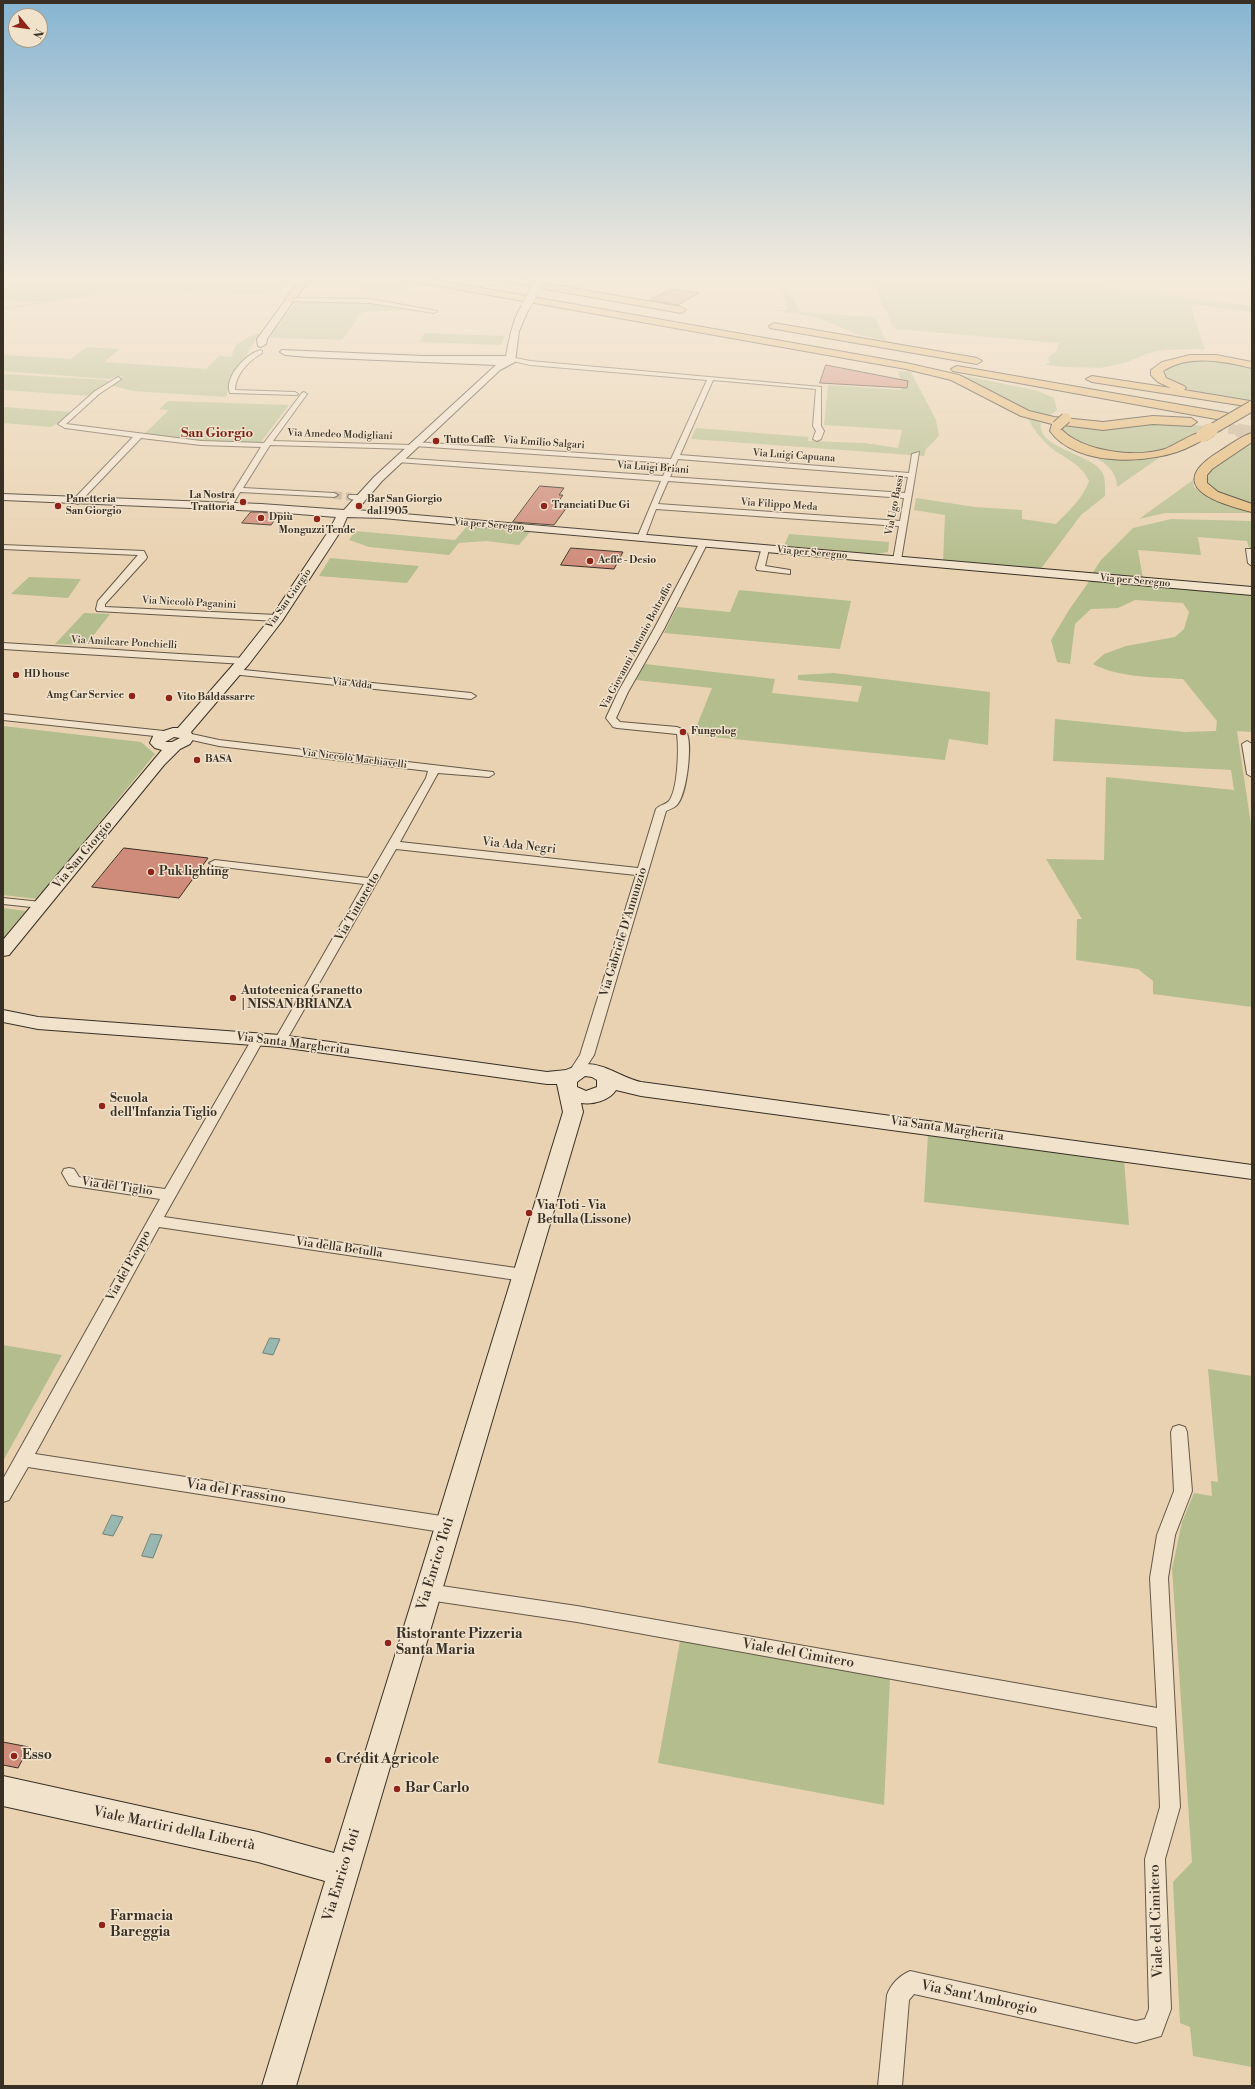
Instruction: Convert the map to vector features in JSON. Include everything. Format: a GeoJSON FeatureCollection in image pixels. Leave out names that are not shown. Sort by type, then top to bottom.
{"type":"FeatureCollection","features":[{"type":"Feature","properties":{"kind":"highway"},"geometry":{"type":"LineString","coordinates":[[939,373],[955,377],[977,387],[1025,414],[1054,421],[1103,426],[1153,420],[1191,422]]}},
{"type":"Feature","properties":{"kind":"highway"},"geometry":{"type":"LineString","coordinates":[[980,373],[1082,401],[1213,426]]}},
{"type":"Feature","properties":{"kind":"highway"},"geometry":{"type":"LineString","coordinates":[[981,373],[1232,410],[1251,405]]}},
{"type":"Feature","properties":{"kind":"highway"},"geometry":{"type":"LineString","coordinates":[[1026,373],[1232,410]]}},
{"type":"Feature","properties":{"kind":"highway"},"geometry":{"type":"LineString","coordinates":[[1157,373],[1162,380],[1173,386],[1232,410]]}},
{"type":"Feature","properties":{"kind":"highway"},"geometry":{"type":"LineString","coordinates":[[1127,374],[1083,377],[1232,410]]}},
{"type":"Feature","properties":{"kind":"highway"},"geometry":{"type":"LineString","coordinates":[[1088,412],[1061,422],[1056,431],[1060,437],[1078,447],[1092,451],[1122,455],[1151,455],[1179,448],[1251,405]]}},
{"type":"Feature","properties":{"kind":"highway"},"geometry":{"type":"LineString","coordinates":[[1124,411],[1137,412]]}},
{"type":"Feature","properties":{"kind":"highway"},"geometry":{"type":"LineString","coordinates":[[1246,441],[1207,466],[1200,476],[1200,483],[1205,490],[1216,496],[1252,508]]}},
{"type":"Feature","properties":{"kind":"street"},"geometry":{"type":"LineString","coordinates":[[228,506],[268,444],[304,394],[300,392],[295,394],[232,392],[238,373]]}},
{"type":"Feature","properties":{"kind":"street"},"geometry":{"type":"LineString","coordinates":[[346,515],[356,497],[491,373]]}},
{"type":"Feature","properties":{"kind":"street"},"geometry":{"type":"LineString","coordinates":[[659,373],[819,388],[820,395],[816,426],[820,431],[817,439]]}},
{"type":"Feature","properties":{"kind":"street"},"geometry":{"type":"LineString","coordinates":[[641,538],[653,506],[711,378]]}},
{"type":"Feature","properties":{"kind":"street","name":"Via Amedeo Modigliani"},"geometry":{"type":"LineString","coordinates":[[118,379],[113,381],[90,399],[62,424],[66,426],[201,444],[413,446]]}},
{"type":"Feature","properties":{"kind":"street"},"geometry":{"type":"LineString","coordinates":[[75,502],[139,435]]}},
{"type":"Feature","properties":{"kind":"street","name":"Via Emilio Salgari"},"geometry":{"type":"LineString","coordinates":[[413,446],[674,459]]}},
{"type":"Feature","properties":{"kind":"street","name":"Via Ugo Bassi"},"geometry":{"type":"LineString","coordinates":[[896,560],[916,454]]}},
{"type":"Feature","properties":{"kind":"street","name":"Via Luigi Capuana"},"geometry":{"type":"LineString","coordinates":[[674,459],[912,475]]}},
{"type":"Feature","properties":{"kind":"street","name":"Via Luigi Briani"},"geometry":{"type":"LineString","coordinates":[[397,460],[908,496]]}},
{"type":"Feature","properties":{"kind":"street"},"geometry":{"type":"LineString","coordinates":[[239,490],[334,496]]}},
{"type":"Feature","properties":{"kind":"street","name":"Via per Seregno"},"geometry":{"type":"LineString","coordinates":[[3,498],[75,502],[228,506],[346,515],[372,515],[1252,591]]}},
{"type":"Feature","properties":{"kind":"street","name":"Via Filippo Meda"},"geometry":{"type":"LineString","coordinates":[[653,506],[902,524]]}},
{"type":"Feature","properties":{"kind":"street","name":"Via San Giorgio"},"geometry":{"type":"LineString","coordinates":[[3,951],[172,741],[194,721],[244,661],[277,618],[346,515]]}},
{"type":"Feature","properties":{"kind":"street","name":"Via Giovanni Antonio Boltraffio"},"geometry":{"type":"LineString","coordinates":[[661,809],[673,802],[677,794],[683,738],[682,733],[676,730],[622,725],[613,722],[611,718],[623,692],[659,629],[703,544]]}},
{"type":"Feature","properties":{"kind":"street","name":"Via Niccolò Paganini"},"geometry":{"type":"LineString","coordinates":[[3,546],[142,553],[143,557],[101,603],[100,609],[277,618]]}},
{"type":"Feature","properties":{"kind":"street"},"geometry":{"type":"LineString","coordinates":[[765,549],[760,568],[787,572]]}},
{"type":"Feature","properties":{"kind":"street"},"geometry":{"type":"LineString","coordinates":[[1249,551],[1252,563]]}},
{"type":"Feature","properties":{"kind":"street","name":"Via Amilcare Ponchielli"},"geometry":{"type":"LineString","coordinates":[[3,646],[244,661]]}},
{"type":"Feature","properties":{"kind":"street","name":"Via Adda"},"geometry":{"type":"LineString","coordinates":[[234,672],[471,696]]}},
{"type":"Feature","properties":{"kind":"street"},"geometry":{"type":"LineString","coordinates":[[3,717],[134,731],[172,741]]}},
{"type":"Feature","properties":{"kind":"street","name":"Via Niccolò Machiavelli"},"geometry":{"type":"LineString","coordinates":[[172,741],[219,743],[422,767],[433,770],[446,769],[489,774]]}},
{"type":"Feature","properties":{"kind":"street"},"geometry":{"type":"LineString","coordinates":[[1247,744],[1252,774]]}},
{"type":"Feature","properties":{"kind":"street","name":"Via Tintoretto"},"geometry":{"type":"LineString","coordinates":[[280,1041],[394,846],[431,778],[433,770]]}},
{"type":"Feature","properties":{"kind":"street","name":"Via Gabriele D'Annunzio"},"geometry":{"type":"LineString","coordinates":[[583,1083],[661,809]]}},
{"type":"Feature","properties":{"kind":"street","name":"Via Ada Negri"},"geometry":{"type":"LineString","coordinates":[[394,846],[642,872]]}},
{"type":"Feature","properties":{"kind":"street"},"geometry":{"type":"LineString","coordinates":[[215,863],[372,882]]}},
{"type":"Feature","properties":{"kind":"street"},"geometry":{"type":"LineString","coordinates":[[3,901],[41,905]]}},
{"type":"Feature","properties":{"kind":"street","name":"Via Santa Margherita"},"geometry":{"type":"LineString","coordinates":[[3,1016],[38,1023]]}},
{"type":"Feature","properties":{"kind":"street","name":"Via Santa Margherita"},"geometry":{"type":"LineString","coordinates":[[3,1024],[38,1023],[280,1041],[583,1083],[641,1089],[906,1124],[1252,1172]]}},
{"type":"Feature","properties":{"kind":"street","name":"Via del Pioppo"},"geometry":{"type":"LineString","coordinates":[[3,1495],[154,1221],[258,1039]]}},
{"type":"Feature","properties":{"kind":"street","name":"Via Enrico Toti"},"geometry":{"type":"LineString","coordinates":[[279,2086],[523,1275],[583,1083]]}},
{"type":"Feature","properties":{"kind":"street","name":"Via del Tiglio"},"geometry":{"type":"LineString","coordinates":[[69,1173],[74,1181],[169,1195]]}},
{"type":"Feature","properties":{"kind":"street","name":"Via della Betulla"},"geometry":{"type":"LineString","coordinates":[[154,1221],[523,1275]]}},
{"type":"Feature","properties":{"kind":"street","name":"Viale del Cimitero"},"geometry":{"type":"LineString","coordinates":[[1153,2028],[1160,2009],[1155,1859],[1170,1807],[1167,1719],[1159,1578],[1166,1535],[1183,1491],[1179,1432]]}},
{"type":"Feature","properties":{"kind":"street","name":"Via del Frassino"},"geometry":{"type":"LineString","coordinates":[[24,1459],[448,1525]]}},
{"type":"Feature","properties":{"kind":"street","name":"Viale del Cimitero"},"geometry":{"type":"LineString","coordinates":[[428,1592],[578,1614],[1167,1719]]}},
{"type":"Feature","properties":{"kind":"street","name":"Viale Martiri della Libertà"},"geometry":{"type":"LineString","coordinates":[[3,1792],[258,1847],[343,1871]]}},
{"type":"Feature","properties":{"kind":"street","name":"Via Sant'Ambrogio"},"geometry":{"type":"LineString","coordinates":[[890,2086],[898,1995],[910,1982],[1136,2032],[1153,2028]]}},
{"type":"Feature","properties":{"kind":"green space"},"geometry":{"type":"Polygon","coordinates":[[[36,373],[233,373],[226,397],[133,391],[110,385],[124,376],[108,379],[36,373]]]}},
{"type":"Feature","properties":{"kind":"green space"},"geometry":{"type":"Polygon","coordinates":[[[899,373],[912,373],[936,420],[939,436],[926,449],[924,456],[691,439],[696,428],[809,437],[808,441],[865,443],[898,448],[902,430],[824,425],[828,385],[902,390],[899,373]]]}},
{"type":"Feature","properties":{"kind":"green space"},"geometry":{"type":"Polygon","coordinates":[[[938,373],[954,373],[1038,391],[1054,398],[1057,410],[1046,418],[1036,415],[978,386],[938,373]]]}},
{"type":"Feature","properties":{"kind":"green space"},"geometry":{"type":"Polygon","coordinates":[[[1162,373],[1252,373],[1252,402],[1203,393],[1177,385],[1168,380],[1162,373]]]}},
{"type":"Feature","properties":{"kind":"green space"},"geometry":{"type":"Polygon","coordinates":[[[3,374],[106,380],[110,382],[91,396],[3,390],[3,374]]]}},
{"type":"Feature","properties":{"kind":"green space"},"geometry":{"type":"Polygon","coordinates":[[[168,401],[289,405],[261,442],[202,442],[144,434],[169,410],[159,409],[168,401]]]}},
{"type":"Feature","properties":{"kind":"green space"},"geometry":{"type":"Polygon","coordinates":[[[3,407],[71,412],[59,423],[50,427],[3,423],[3,407]]]}},
{"type":"Feature","properties":{"kind":"green space"},"geometry":{"type":"Polygon","coordinates":[[[1028,418],[1041,423],[1042,432],[1047,439],[1087,460],[1102,472],[1105,484],[1105,496],[1081,515],[1040,570],[943,561],[945,515],[914,510],[916,498],[975,507],[1022,510],[1022,519],[1056,524],[1083,493],[1089,481],[1086,475],[1077,465],[1046,443],[1034,430],[1028,418]]]}},
{"type":"Feature","properties":{"kind":"green space"},"geometry":{"type":"Polygon","coordinates":[[[1152,422],[1181,423],[1210,427],[1158,453],[1122,454],[1090,448],[1062,433],[1062,425],[1087,427],[1152,422]]]}},
{"type":"Feature","properties":{"kind":"green space"},"geometry":{"type":"Polygon","coordinates":[[[1252,443],[1252,507],[1210,489],[1206,481],[1213,468],[1219,463],[1252,443]]]}},
{"type":"Feature","properties":{"kind":"green space"},"geometry":{"type":"Polygon","coordinates":[[[1069,446],[1139,459],[1159,458],[1117,487],[1116,478],[1107,465],[1093,456],[1069,446]]]}},
{"type":"Feature","properties":{"kind":"green space"},"geometry":{"type":"Polygon","coordinates":[[[1193,480],[1194,487],[1202,494],[1216,501],[1252,513],[1165,513],[1139,519],[1193,480]]]}},
{"type":"Feature","properties":{"kind":"green space"},"geometry":{"type":"Polygon","coordinates":[[[1171,519],[1252,521],[1252,558],[1247,541],[1198,537],[1201,555],[1138,550],[1143,579],[1092,574],[1101,560],[1133,528],[1171,519]]]}},
{"type":"Feature","properties":{"kind":"green space"},"geometry":{"type":"Polygon","coordinates":[[[468,525],[531,531],[519,545],[486,541],[459,543],[449,555],[369,547],[349,540],[355,531],[455,540],[468,525]]]}},
{"type":"Feature","properties":{"kind":"green space"},"geometry":{"type":"Polygon","coordinates":[[[789,534],[889,542],[888,552],[877,554],[784,546],[789,534]]]}},
{"type":"Feature","properties":{"kind":"green space"},"geometry":{"type":"Polygon","coordinates":[[[330,558],[419,566],[407,583],[319,576],[330,558]]]}},
{"type":"Feature","properties":{"kind":"green space"},"geometry":{"type":"Polygon","coordinates":[[[29,577],[81,579],[68,598],[11,594],[29,577]]]}},
{"type":"Feature","properties":{"kind":"green space"},"geometry":{"type":"Polygon","coordinates":[[[1090,580],[1252,595],[1252,732],[1237,731],[1252,831],[1252,1007],[1153,994],[1153,981],[1138,969],[1076,960],[1077,919],[1082,919],[1046,859],[1104,860],[1106,777],[1234,790],[1231,770],[1053,761],[1055,719],[1185,732],[1216,731],[1217,721],[1183,679],[1125,674],[1103,669],[1093,664],[1104,654],[1126,646],[1175,637],[1184,629],[1189,612],[1183,603],[1135,600],[1118,608],[1091,609],[1075,624],[1070,664],[1057,662],[1051,640],[1069,610],[1090,580]]]}},
{"type":"Feature","properties":{"kind":"green space"},"geometry":{"type":"Polygon","coordinates":[[[739,590],[851,601],[840,649],[664,633],[677,607],[730,612],[739,590]]]}},
{"type":"Feature","properties":{"kind":"green space"},"geometry":{"type":"Polygon","coordinates":[[[84,613],[110,614],[86,645],[55,644],[84,613]]]}},
{"type":"Feature","properties":{"kind":"green space"},"geometry":{"type":"Polygon","coordinates":[[[645,664],[775,679],[772,693],[858,702],[862,686],[798,680],[798,675],[834,673],[990,692],[988,745],[949,739],[945,760],[693,735],[712,688],[636,680],[645,664]]]}},
{"type":"Feature","properties":{"kind":"green space"},"geometry":{"type":"Polygon","coordinates":[[[3,726],[141,742],[155,754],[37,899],[3,895],[3,726]]]}},
{"type":"Feature","properties":{"kind":"green space"},"geometry":{"type":"Polygon","coordinates":[[[3,908],[26,911],[3,938],[3,908]]]}},
{"type":"Feature","properties":{"kind":"green space"},"geometry":{"type":"Polygon","coordinates":[[[928,1134],[1124,1159],[1129,1225],[924,1202],[928,1134]]]}},
{"type":"Feature","properties":{"kind":"green space"},"geometry":{"type":"Polygon","coordinates":[[[3,1345],[62,1355],[3,1461],[3,1345]]]}},
{"type":"Feature","properties":{"kind":"green space"},"geometry":{"type":"Polygon","coordinates":[[[1208,1369],[1252,1376],[1252,2067],[1193,2056],[1190,2027],[1180,2023],[1173,1882],[1192,1862],[1172,1569],[1182,1522],[1194,1493],[1212,1496],[1211,1481],[1218,1482],[1208,1369]]]}},
{"type":"Feature","properties":{"kind":"green space"},"geometry":{"type":"Polygon","coordinates":[[[680,1641],[890,1679],[884,1805],[658,1763],[680,1641]]]}},
{"type":"Feature","properties":{"kind":"water"},"geometry":{"type":"Polygon","coordinates":[[[270,1338],[280,1339],[273,1355],[263,1353],[270,1338]]]}},
{"type":"Feature","properties":{"kind":"water"},"geometry":{"type":"Polygon","coordinates":[[[112,1515],[123,1517],[113,1536],[103,1534],[112,1515]]]}},
{"type":"Feature","properties":{"kind":"water"},"geometry":{"type":"Polygon","coordinates":[[[151,1534],[162,1535],[153,1558],[142,1556],[151,1534]]]}},
{"type":"Feature","properties":{"kind":"building"},"geometry":{"type":"Polygon","coordinates":[[[823,373],[869,373],[908,381],[907,388],[820,383],[823,373]]]}},
{"type":"Feature","properties":{"kind":"building","name":"Tranciati Due Gi"},"geometry":{"type":"Polygon","coordinates":[[[540,486],[564,488],[559,495],[563,495],[556,505],[567,507],[554,525],[513,522],[540,486]]]}},
{"type":"Feature","properties":{"kind":"building","name":"Dpiù"},"geometry":{"type":"Polygon","coordinates":[[[251,512],[279,514],[271,525],[242,523],[251,512]]]}},
{"type":"Feature","properties":{"kind":"building","name":"Aeffe - Desio"},"geometry":{"type":"Polygon","coordinates":[[[571,548],[623,552],[614,569],[561,565],[571,548]]]}},
{"type":"Feature","properties":{"kind":"building","name":"Puk lighting"},"geometry":{"type":"Polygon","coordinates":[[[124,848],[208,858],[179,898],[92,887],[124,848]]]}},
{"type":"Feature","properties":{"kind":"building","name":"Esso"},"geometry":{"type":"Polygon","coordinates":[[[3,1742],[29,1747],[18,1768],[3,1765],[3,1742]]]}},
{"type":"Feature","properties":{"kind":"tunnel"},"geometry":{"type":"LineString","coordinates":[[1235,412],[1252,415]]}},
{"type":"Feature","properties":{"kind":"tunnel"},"geometry":{"type":"LineString","coordinates":[[1213,426],[1237,430]]}},
{"type":"Feature","properties":{"kind":"tunnel"},"geometry":{"type":"LineString","coordinates":[[1237,430],[1243,431]]}},
{"type":"Feature","properties":{"kind":"tunnel"},"geometry":{"type":"LineString","coordinates":[[1237,430],[1252,433]]}},
{"type":"Feature","properties":{"kind":"tunnel"},"geometry":{"type":"LineString","coordinates":[[334,495],[352,497]]}},
{"type":"Feature","properties":{"kind":"place","name":"Tutto Caffè"},"geometry":{"type":"Point","coordinates":[436,441]}},
{"type":"Feature","properties":{"kind":"place","name":"La Nostra Trattoria"},"geometry":{"type":"Point","coordinates":[243,502]}},
{"type":"Feature","properties":{"kind":"place","name":"Panetteria San Giorgio"},"geometry":{"type":"Point","coordinates":[58,506]}},
{"type":"Feature","properties":{"kind":"place","name":"Bar San Giorgio dal 1905"},"geometry":{"type":"Point","coordinates":[359,506]}},
{"type":"Feature","properties":{"kind":"place","name":"Tranciati Due Gi"},"geometry":{"type":"Point","coordinates":[544,506]}},
{"type":"Feature","properties":{"kind":"place","name":"Dpiù"},"geometry":{"type":"Point","coordinates":[261,518]}},
{"type":"Feature","properties":{"kind":"place","name":"Monguzzi Tende"},"geometry":{"type":"Point","coordinates":[317,519]}},
{"type":"Feature","properties":{"kind":"place","name":"Aeffe - Desio"},"geometry":{"type":"Point","coordinates":[590,561]}},
{"type":"Feature","properties":{"kind":"place","name":"HD house"},"geometry":{"type":"Point","coordinates":[16,675]}},
{"type":"Feature","properties":{"kind":"place","name":"Amg Car Service"},"geometry":{"type":"Point","coordinates":[132,696]}},
{"type":"Feature","properties":{"kind":"place","name":"Vito Baldassarre"},"geometry":{"type":"Point","coordinates":[169,698]}},
{"type":"Feature","properties":{"kind":"place","name":"Fungolog"},"geometry":{"type":"Point","coordinates":[683,732]}},
{"type":"Feature","properties":{"kind":"place","name":"BASA"},"geometry":{"type":"Point","coordinates":[197,760]}},
{"type":"Feature","properties":{"kind":"place","name":"Puk lighting"},"geometry":{"type":"Point","coordinates":[151,872]}},
{"type":"Feature","properties":{"kind":"place","name":"Autotecnica Granetto | NISSAN BRIANZA"},"geometry":{"type":"Point","coordinates":[233,998]}},
{"type":"Feature","properties":{"kind":"place","name":"Scuola dell'Infanzia Tiglio"},"geometry":{"type":"Point","coordinates":[102,1106]}},
{"type":"Feature","properties":{"kind":"place","name":"Via Toti - Via Betulla (Lissone)"},"geometry":{"type":"Point","coordinates":[529,1213]}},
{"type":"Feature","properties":{"kind":"place","name":"Ristorante Pizzeria Santa Maria"},"geometry":{"type":"Point","coordinates":[388,1643]}},
{"type":"Feature","properties":{"kind":"place","name":"Esso"},"geometry":{"type":"Point","coordinates":[14,1756]}},
{"type":"Feature","properties":{"kind":"place","name":"Crédit Agricole"},"geometry":{"type":"Point","coordinates":[328,1760]}},
{"type":"Feature","properties":{"kind":"place","name":"Bar Carlo"},"geometry":{"type":"Point","coordinates":[397,1789]}},
{"type":"Feature","properties":{"kind":"place","name":"Farmacia Bareggia"},"geometry":{"type":"Point","coordinates":[102,1925]}},
{"type":"Feature","properties":{"kind":"district","name":"San Giorgio"},"geometry":{"type":"Point","coordinates":[217,434]}}]}
